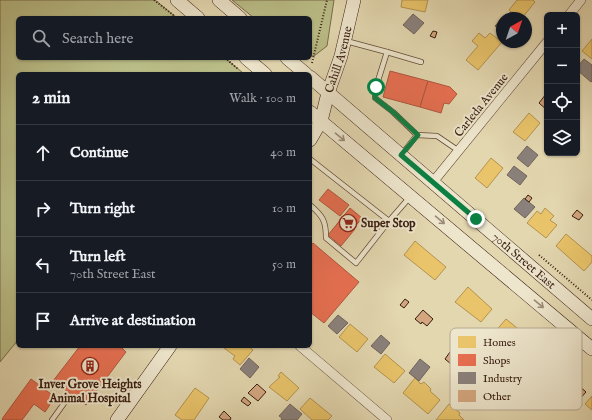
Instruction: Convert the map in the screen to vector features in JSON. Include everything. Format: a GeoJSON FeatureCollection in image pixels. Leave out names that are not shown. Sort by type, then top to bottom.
{"type":"FeatureCollection","features":[{"type":"Feature","properties":{"kind":"main road"},"geometry":{"type":"LineString","coordinates":[[177,0],[196,16]]}},
{"type":"Feature","properties":{"kind":"main road"},"geometry":{"type":"LineString","coordinates":[[219,0],[238,16]]}},
{"type":"Feature","properties":{"kind":"main road","name":"Cahill Avenue"},"geometry":{"type":"LineString","coordinates":[[312,137],[321,121],[354,0]]}},
{"type":"Feature","properties":{"kind":"main road"},"geometry":{"type":"LineString","coordinates":[[248,60],[263,72]]}},
{"type":"Feature","properties":{"kind":"main road","name":"70th Street East"},"geometry":{"type":"LineString","coordinates":[[290,60],[308,72]]}},
{"type":"Feature","properties":{"kind":"main road","name":"70th Street East"},"geometry":{"type":"LineString","coordinates":[[312,76],[328,93],[592,319]]}},
{"type":"Feature","properties":{"kind":"main road","name":"70th Street East"},"geometry":{"type":"LineString","coordinates":[[312,114],[567,328]]}},
{"type":"Feature","properties":{"kind":"main road","name":"70th Street East"},"geometry":{"type":"LineString","coordinates":[[582,341],[592,349]]}},
{"type":"Feature","properties":{"kind":"main road"},"geometry":{"type":"LineString","coordinates":[[117,420],[169,348]]}},
{"type":"Feature","properties":{"kind":"street"},"geometry":{"type":"LineString","coordinates":[[571,12],[581,0]]}},
{"type":"Feature","properties":{"kind":"street","name":"Carleda Avenue"},"geometry":{"type":"LineString","coordinates":[[433,182],[544,46]]}},
{"type":"Feature","properties":{"kind":"street"},"geometry":{"type":"LineString","coordinates":[[302,348],[387,420]]}},
{"type":"Feature","properties":{"kind":"lane"},"geometry":{"type":"LineString","coordinates":[[344,40],[421,62]]}},
{"type":"Feature","properties":{"kind":"lane"},"geometry":{"type":"LineString","coordinates":[[387,52],[376,87],[375,98],[418,135],[437,136],[459,151]]}},
{"type":"Feature","properties":{"kind":"lane"},"geometry":{"type":"LineString","coordinates":[[401,155],[418,135]]}},
{"type":"Feature","properties":{"kind":"lane"},"geometry":{"type":"LineString","coordinates":[[312,161],[389,221]]}},
{"type":"Feature","properties":{"kind":"lane"},"geometry":{"type":"LineString","coordinates":[[312,207],[324,220],[326,238],[356,263],[411,196]]}},
{"type":"Feature","properties":{"kind":"lane"},"geometry":{"type":"LineString","coordinates":[[52,420],[65,402]]}},
{"type":"Feature","properties":{"kind":"path"},"geometry":{"type":"LineString","coordinates":[[154,0],[174,16]]}},
{"type":"Feature","properties":{"kind":"path"},"geometry":{"type":"LineString","coordinates":[[309,72],[327,0]]}},
{"type":"Feature","properties":{"kind":"path"},"geometry":{"type":"LineString","coordinates":[[227,60],[240,71]]}},
{"type":"Feature","properties":{"kind":"green space"},"geometry":{"type":"Polygon","coordinates":[[[0,0],[155,0],[175,16],[16,16],[16,60],[227,60],[242,72],[16,72],[16,342],[0,362],[0,0]]]}},
{"type":"Feature","properties":{"kind":"green space"},"geometry":{"type":"Polygon","coordinates":[[[232,0],[334,0],[327,46],[314,56],[312,56],[312,16],[252,16],[232,0]]]}},
{"type":"Feature","properties":{"kind":"building: Homes"},"geometry":{"type":"Polygon","coordinates":[[[402,0],[428,0],[425,12],[401,7],[402,0]]]}},
{"type":"Feature","properties":{"kind":"building: Homes"},"geometry":{"type":"Polygon","coordinates":[[[517,0],[533,0],[535,2],[527,12],[511,12],[509,10],[517,0]]]}},
{"type":"Feature","properties":{"kind":"building: Homes"},"geometry":{"type":"Polygon","coordinates":[[[479,33],[485,38],[490,33],[496,38],[497,48],[478,70],[466,60],[478,46],[472,41],[479,33]]]}},
{"type":"Feature","properties":{"kind":"building: Homes"},"geometry":{"type":"Polygon","coordinates":[[[592,39],[592,59],[582,51],[592,39]]]}},
{"type":"Feature","properties":{"kind":"building: Homes"},"geometry":{"type":"Polygon","coordinates":[[[529,113],[540,123],[525,141],[513,132],[529,113]]]}},
{"type":"Feature","properties":{"kind":"building: Homes"},"geometry":{"type":"Polygon","coordinates":[[[491,158],[503,168],[487,188],[475,178],[491,158]]]}},
{"type":"Feature","properties":{"kind":"building: Homes"},"geometry":{"type":"Polygon","coordinates":[[[545,208],[554,216],[550,220],[557,225],[546,238],[527,223],[537,211],[541,214],[545,208]]]}},
{"type":"Feature","properties":{"kind":"building: Homes"},"geometry":{"type":"Polygon","coordinates":[[[566,234],[592,256],[592,262],[584,271],[556,246],[566,234]]]}},
{"type":"Feature","properties":{"kind":"building: Homes"},"geometry":{"type":"Polygon","coordinates":[[[415,241],[446,267],[435,280],[404,255],[415,241]]]}},
{"type":"Feature","properties":{"kind":"building: Homes"},"geometry":{"type":"Polygon","coordinates":[[[468,287],[492,309],[481,322],[455,302],[468,287]]]}},
{"type":"Feature","properties":{"kind":"building: Homes"},"geometry":{"type":"Polygon","coordinates":[[[506,319],[517,328],[498,328],[506,319]]]}},
{"type":"Feature","properties":{"kind":"building: Homes"},"geometry":{"type":"Polygon","coordinates":[[[350,324],[368,339],[357,352],[339,337],[350,324]]]}},
{"type":"Feature","properties":{"kind":"building: Homes"},"geometry":{"type":"Polygon","coordinates":[[[224,348],[250,348],[253,350],[240,365],[233,359],[235,356],[224,348]]]}},
{"type":"Feature","properties":{"kind":"building: Homes"},"geometry":{"type":"Polygon","coordinates":[[[385,354],[405,371],[394,383],[374,367],[385,354]]]}},
{"type":"Feature","properties":{"kind":"building: Homes"},"geometry":{"type":"Polygon","coordinates":[[[281,372],[299,388],[287,401],[269,387],[280,377],[278,376],[281,372]]]}},
{"type":"Feature","properties":{"kind":"building: Homes"},"geometry":{"type":"Polygon","coordinates":[[[415,378],[421,384],[424,382],[431,389],[430,391],[440,400],[428,414],[403,393],[415,378]]]}},
{"type":"Feature","properties":{"kind":"building: Homes"},"geometry":{"type":"Polygon","coordinates":[[[195,388],[209,398],[194,420],[182,420],[175,415],[195,388]]]}},
{"type":"Feature","properties":{"kind":"building: Homes"},"geometry":{"type":"Polygon","coordinates":[[[592,396],[592,410],[585,404],[592,396]]]}},
{"type":"Feature","properties":{"kind":"building: Homes"},"geometry":{"type":"Polygon","coordinates":[[[310,398],[332,416],[328,420],[312,420],[300,409],[310,398]]]}},
{"type":"Feature","properties":{"kind":"building: Homes"},"geometry":{"type":"Polygon","coordinates":[[[449,404],[450,410],[456,410],[464,420],[436,420],[449,404]]]}},
{"type":"Feature","properties":{"kind":"building: Shops"},"geometry":{"type":"Polygon","coordinates":[[[390,71],[428,81],[420,107],[383,97],[390,71]]]}},
{"type":"Feature","properties":{"kind":"building: Shops"},"geometry":{"type":"Polygon","coordinates":[[[428,81],[450,87],[457,94],[449,104],[444,103],[441,113],[420,107],[428,81]]]}},
{"type":"Feature","properties":{"kind":"building: Shops","name":"Super Stop"},"geometry":{"type":"Polygon","coordinates":[[[328,189],[349,205],[340,216],[319,200],[328,189]]]}},
{"type":"Feature","properties":{"kind":"building: Shops","name":"Super Stop"},"geometry":{"type":"Polygon","coordinates":[[[350,208],[362,218],[341,246],[328,235],[350,208]]]}},
{"type":"Feature","properties":{"kind":"building: Shops"},"geometry":{"type":"Polygon","coordinates":[[[313,243],[359,282],[324,323],[312,314],[313,243]]]}},
{"type":"Feature","properties":{"kind":"building: Shops","name":"Inver Grove Heights Animal Hospital"},"geometry":{"type":"Polygon","coordinates":[[[78,348],[122,348],[126,352],[86,405],[53,381],[78,348]]]}},
{"type":"Feature","properties":{"kind":"building: Shops","name":"Inver Grove Heights Animal Hospital"},"geometry":{"type":"Polygon","coordinates":[[[31,379],[55,397],[45,412],[34,404],[22,420],[3,420],[2,419],[31,379]]]}},
{"type":"Feature","properties":{"kind":"building: Industry"},"geometry":{"type":"Polygon","coordinates":[[[413,14],[424,23],[414,34],[403,25],[413,14]]]}},
{"type":"Feature","properties":{"kind":"building: Industry"},"geometry":{"type":"Polygon","coordinates":[[[584,59],[592,65],[591,82],[580,73],[580,64],[584,59]]]}},
{"type":"Feature","properties":{"kind":"building: Industry"},"geometry":{"type":"Polygon","coordinates":[[[527,146],[538,155],[528,167],[517,158],[527,146]]]}},
{"type":"Feature","properties":{"kind":"building: Industry"},"geometry":{"type":"Polygon","coordinates":[[[514,166],[527,176],[520,185],[507,175],[514,166]]]}},
{"type":"Feature","properties":{"kind":"building: Industry"},"geometry":{"type":"Polygon","coordinates":[[[524,198],[535,207],[525,218],[514,209],[524,198]]]}},
{"type":"Feature","properties":{"kind":"building: Industry"},"geometry":{"type":"Polygon","coordinates":[[[338,315],[348,323],[337,334],[328,326],[338,315]]]}},
{"type":"Feature","properties":{"kind":"building: Industry"},"geometry":{"type":"Polygon","coordinates":[[[381,335],[390,343],[381,354],[371,346],[381,335]]]}},
{"type":"Feature","properties":{"kind":"building: Industry"},"geometry":{"type":"Polygon","coordinates":[[[249,358],[259,367],[250,378],[240,369],[249,358]]]}},
{"type":"Feature","properties":{"kind":"building: Industry"},"geometry":{"type":"Polygon","coordinates":[[[420,359],[430,367],[419,381],[409,373],[420,359]]]}},
{"type":"Feature","properties":{"kind":"building: Industry"},"geometry":{"type":"Polygon","coordinates":[[[290,404],[302,414],[297,420],[281,420],[282,418],[279,416],[290,404]]]}},
{"type":"Feature","properties":{"kind":"building: Other"},"geometry":{"type":"Polygon","coordinates":[[[433,31],[437,32],[435,38],[430,36],[433,31]]]}},
{"type":"Feature","properties":{"kind":"building: Other"},"geometry":{"type":"Polygon","coordinates":[[[544,97],[544,107],[539,103],[544,97]]]}},
{"type":"Feature","properties":{"kind":"building: Other"},"geometry":{"type":"Polygon","coordinates":[[[528,195],[532,198],[529,202],[525,199],[528,195]]]}},
{"type":"Feature","properties":{"kind":"building: Other"},"geometry":{"type":"Polygon","coordinates":[[[577,210],[583,215],[579,220],[572,216],[577,210]]]}},
{"type":"Feature","properties":{"kind":"building: Other"},"geometry":{"type":"Polygon","coordinates":[[[405,299],[409,302],[404,308],[400,305],[405,299]]]}},
{"type":"Feature","properties":{"kind":"building: Other"},"geometry":{"type":"Polygon","coordinates":[[[423,310],[433,319],[427,326],[422,322],[421,324],[415,319],[423,310]]]}},
{"type":"Feature","properties":{"kind":"building: Other"},"geometry":{"type":"Polygon","coordinates":[[[450,352],[450,363],[445,359],[450,352]]]}},
{"type":"Feature","properties":{"kind":"building: Other"},"geometry":{"type":"Polygon","coordinates":[[[257,384],[266,392],[258,401],[248,393],[257,384]]]}},
{"type":"Feature","properties":{"kind":"building: Other"},"geometry":{"type":"Polygon","coordinates":[[[582,388],[586,392],[582,396],[582,388]]]}},
{"type":"Feature","properties":{"kind":"building: Other"},"geometry":{"type":"Polygon","coordinates":[[[244,397],[251,403],[248,406],[241,401],[244,397]]]}},
{"type":"Feature","properties":{"kind":"building: Other"},"geometry":{"type":"Polygon","coordinates":[[[224,411],[231,418],[230,420],[223,420],[219,417],[224,411]]]}},
{"type":"Feature","properties":{"kind":"place","name":"Super Stop"},"geometry":{"type":"Point","coordinates":[348,223]}},
{"type":"Feature","properties":{"kind":"place","name":"Inver Grove Heights Animal Hospital"},"geometry":{"type":"Point","coordinates":[90,366]}},
{"type":"Feature","properties":{"kind":"route"},"geometry":{"type":"LineString","coordinates":[[376,87],[375,98],[418,135],[401,155],[476,219]]}}]}
